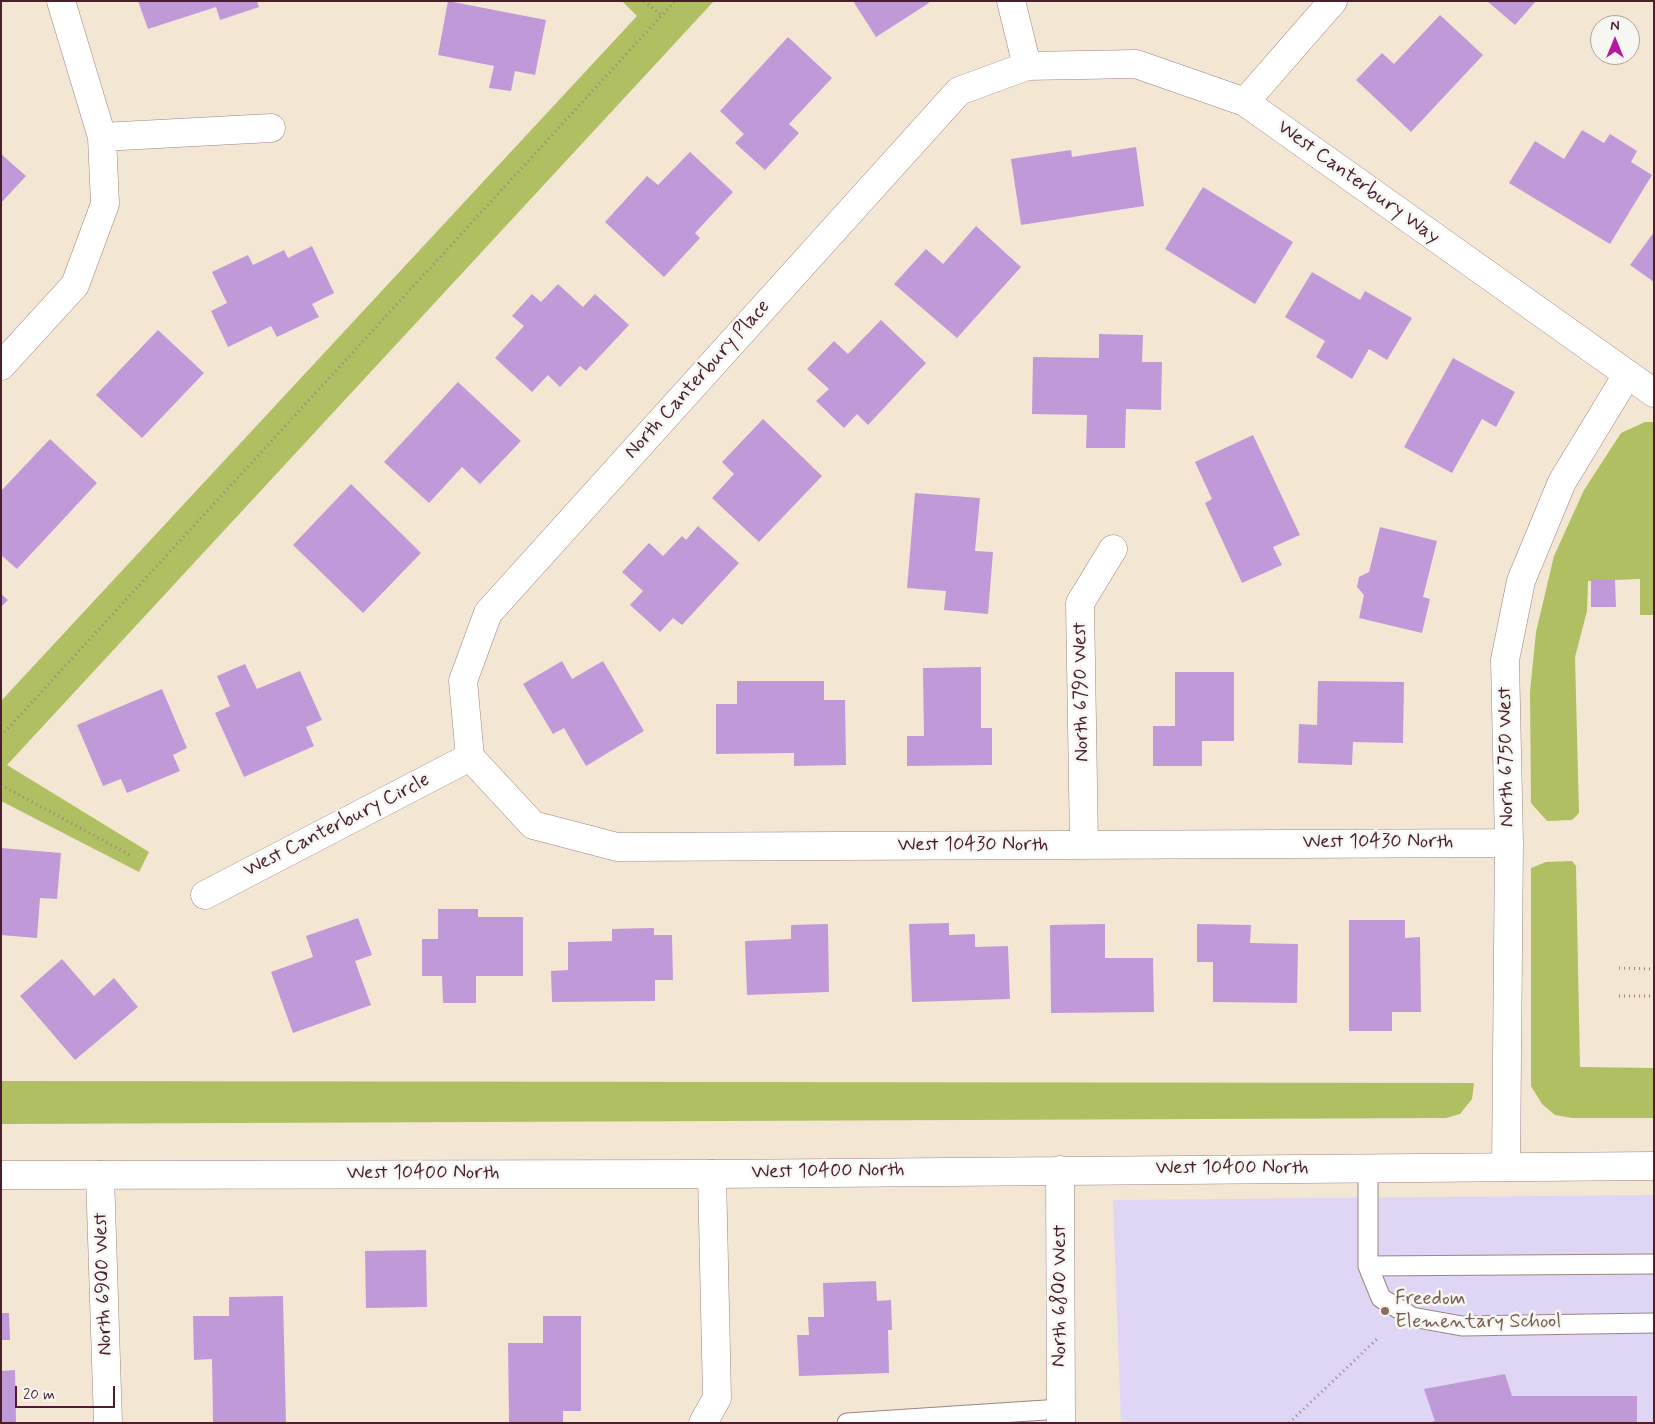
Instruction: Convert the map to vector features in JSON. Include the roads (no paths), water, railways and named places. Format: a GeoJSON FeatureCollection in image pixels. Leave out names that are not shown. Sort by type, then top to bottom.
{"type":"FeatureCollection","features":[{"type":"Feature","properties":{"kind":"street"},"geometry":{"type":"LineString","coordinates":[[1,366],[75,285],[105,204],[102,137],[61,1]]}},
{"type":"Feature","properties":{"kind":"street"},"geometry":{"type":"LineString","coordinates":[[1011,1],[1028,66]]}},
{"type":"Feature","properties":{"kind":"street"},"geometry":{"type":"LineString","coordinates":[[1245,102],[1333,1]]}},
{"type":"Feature","properties":{"kind":"street","name":"West Canterbury Way"},"geometry":{"type":"LineString","coordinates":[[1028,66],[1136,64],[1245,102],[1627,376],[1654,393]]}},
{"type":"Feature","properties":{"kind":"street","name":"North Canterbury Place"},"geometry":{"type":"LineString","coordinates":[[470,757],[463,680],[488,612],[959,91],[1028,66]]}},
{"type":"Feature","properties":{"kind":"street"},"geometry":{"type":"LineString","coordinates":[[102,137],[271,128]]}},
{"type":"Feature","properties":{"kind":"street","name":"North 6750 West"},"geometry":{"type":"LineString","coordinates":[[1506,1167],[1509,843],[1505,660],[1521,581],[1562,482],[1627,376]]}},
{"type":"Feature","properties":{"kind":"street","name":"North 6790 West"},"geometry":{"type":"LineString","coordinates":[[1084,845],[1080,603],[1113,549]]}},
{"type":"Feature","properties":{"kind":"street","name":"West 10430 North"},"geometry":{"type":"LineString","coordinates":[[470,757],[533,825],[617,847],[1509,843]]}},
{"type":"Feature","properties":{"kind":"street","name":"West Canterbury Circle"},"geometry":{"type":"LineString","coordinates":[[205,895],[470,757]]}},
{"type":"Feature","properties":{"kind":"street","name":"West 10400 North"},"geometry":{"type":"LineString","coordinates":[[1,1175],[712,1174],[1654,1166]]}},
{"type":"Feature","properties":{"kind":"street","name":"North 6800 West"},"geometry":{"type":"LineString","coordinates":[[1060,1170],[1061,1416]]}},
{"type":"Feature","properties":{"kind":"street"},"geometry":{"type":"LineString","coordinates":[[703,1423],[717,1398],[712,1174]]}},
{"type":"Feature","properties":{"kind":"street","name":"North 6900 West"},"geometry":{"type":"LineString","coordinates":[[100,1175],[108,1423]]}},
{"type":"Feature","properties":{"kind":"lane"},"geometry":{"type":"LineString","coordinates":[[1368,1168],[1368,1266],[1381,1298],[1412,1317],[1462,1326],[1654,1323]]}},
{"type":"Feature","properties":{"kind":"lane"},"geometry":{"type":"LineString","coordinates":[[1368,1266],[1654,1264]]}},
{"type":"Feature","properties":{"kind":"lane"},"geometry":{"type":"LineString","coordinates":[[847,1423],[1061,1416]]}},
{"type":"Feature","properties":{"kind":"place","name":"Freedom Elementary School"},"geometry":{"type":"Point","coordinates":[1385,1311]}}]}
